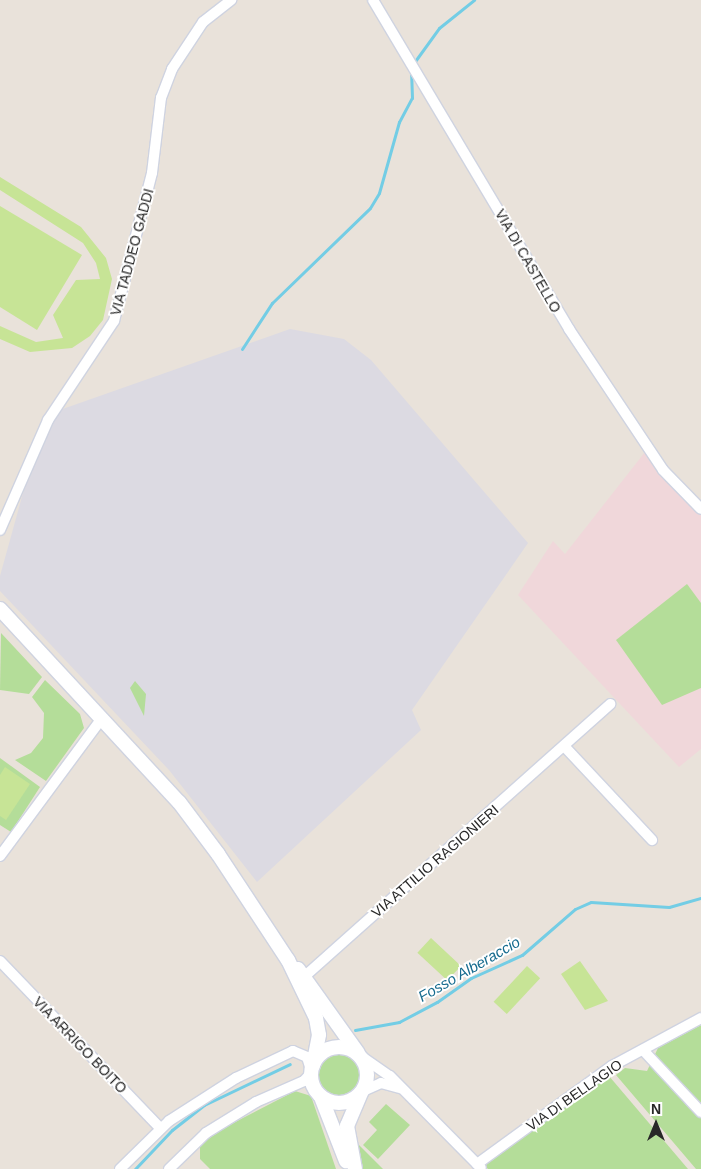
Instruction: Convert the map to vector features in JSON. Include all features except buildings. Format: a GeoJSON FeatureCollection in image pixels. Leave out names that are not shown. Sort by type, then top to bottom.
{"type":"FeatureCollection","features":[{"type":"Feature","properties":{"kind":"main road"},"geometry":{"type":"LineString","coordinates":[[0,610],[102,718],[190,816],[288,960],[318,1022],[312,1070],[350,1169]]}},
{"type":"Feature","properties":{"kind":"main road"},"geometry":{"type":"LineString","coordinates":[[288,960],[305,976],[358,1054],[367,1074],[347,1126],[355,1169]]}},
{"type":"Feature","properties":{"kind":"main road"},"geometry":{"type":"LineString","coordinates":[[312,1070],[332,1047],[358,1054]]}},
{"type":"Feature","properties":{"kind":"main road"},"geometry":{"type":"LineString","coordinates":[[321,1096],[341,1102],[361,1092]]}},
{"type":"Feature","properties":{"kind":"street","name":"VIA TADDEO GADDI"},"geometry":{"type":"LineString","coordinates":[[0,530],[48,420],[114,321],[123,295],[152,173],[161,98],[172,69],[203,22],[231,0]]}},
{"type":"Feature","properties":{"kind":"street","name":"VIA DI CASTELLO"},"geometry":{"type":"LineString","coordinates":[[373,0],[569,329],[663,470],[701,509]]}},
{"type":"Feature","properties":{"kind":"street","name":"VIA ATTILIO RAGIONIERI"},"geometry":{"type":"LineString","coordinates":[[305,976],[610,704]]}},
{"type":"Feature","properties":{"kind":"street"},"geometry":{"type":"LineString","coordinates":[[0,856],[102,718]]}},
{"type":"Feature","properties":{"kind":"street"},"geometry":{"type":"LineString","coordinates":[[564,746],[652,840]]}},
{"type":"Feature","properties":{"kind":"street","name":"VIA ARRIGO BOITO"},"geometry":{"type":"LineString","coordinates":[[0,961],[160,1128]]}},
{"type":"Feature","properties":{"kind":"street","name":"VIA DI BELLAGIO"},"geometry":{"type":"LineString","coordinates":[[479,1166],[612,1066],[701,1018]]}},
{"type":"Feature","properties":{"kind":"street"},"geometry":{"type":"LineString","coordinates":[[643,1050],[701,1112]]}},
{"type":"Feature","properties":{"kind":"street"},"geometry":{"type":"LineString","coordinates":[[120,1169],[160,1128],[213,1090],[290,1052],[307,1057],[312,1070],[304,1082],[256,1102],[206,1133],[171,1167]]}},
{"type":"Feature","properties":{"kind":"street"},"geometry":{"type":"LineString","coordinates":[[358,1054],[403,1089],[479,1166]]}},
{"type":"Feature","properties":{"kind":"street"},"geometry":{"type":"LineString","coordinates":[[361,1092],[386,1083],[403,1089]]}},
{"type":"Feature","properties":{"kind":"shaded area"},"geometry":{"type":"Polygon","coordinates":[[[290,329],[344,339],[371,360],[528,543],[412,710],[421,730],[257,882],[169,770],[0,591],[0,576],[23,493],[57,411],[290,329]]]}},
{"type":"Feature","properties":{"kind":"shaded area"},"geometry":{"type":"Polygon","coordinates":[[[645,452],[701,512],[701,749],[679,767],[518,595],[553,541],[565,554],[645,452]]]}},
{"type":"Feature","properties":{"kind":"green space"},"geometry":{"type":"Polygon","coordinates":[[[0,177],[81,227],[106,258],[112,279],[103,320],[90,336],[72,348],[30,352],[0,339],[0,326],[36,342],[63,338],[53,315],[76,280],[100,279],[96,263],[83,243],[0,190],[0,177]]]}},
{"type":"Feature","properties":{"kind":"green space"},"geometry":{"type":"Polygon","coordinates":[[[0,206],[82,255],[37,330],[0,307],[0,206]]]}},
{"type":"Feature","properties":{"kind":"green space"},"geometry":{"type":"Polygon","coordinates":[[[687,584],[701,603],[701,688],[662,705],[616,640],[687,584]]]}},
{"type":"Feature","properties":{"kind":"green space"},"geometry":{"type":"Polygon","coordinates":[[[1,633],[42,677],[29,694],[0,690],[1,633]]]}},
{"type":"Feature","properties":{"kind":"green space"},"geometry":{"type":"Polygon","coordinates":[[[45,680],[80,714],[84,728],[46,781],[15,760],[31,753],[43,738],[44,713],[32,697],[45,680]]]}},
{"type":"Feature","properties":{"kind":"green space"},"geometry":{"type":"Polygon","coordinates":[[[135,681],[146,694],[144,716],[130,688],[135,681]]]}},
{"type":"Feature","properties":{"kind":"green space"},"geometry":{"type":"Polygon","coordinates":[[[0,758],[40,787],[11,832],[0,825],[0,758]]]}},
{"type":"Feature","properties":{"kind":"green space"},"geometry":{"type":"Polygon","coordinates":[[[5,767],[30,784],[6,820],[0,816],[0,775],[5,767]]]}},
{"type":"Feature","properties":{"kind":"green space"},"geometry":{"type":"Polygon","coordinates":[[[431,938],[461,966],[447,981],[417,953],[431,938]]]}},
{"type":"Feature","properties":{"kind":"green space"},"geometry":{"type":"Polygon","coordinates":[[[580,961],[608,1001],[585,1010],[561,974],[580,961]]]}},
{"type":"Feature","properties":{"kind":"green space"},"geometry":{"type":"Polygon","coordinates":[[[527,966],[540,978],[507,1014],[494,1002],[527,966]]]}},
{"type":"Feature","properties":{"kind":"green space"},"geometry":{"type":"Polygon","coordinates":[[[701,1025],[701,1169],[696,1169],[616,1075],[625,1068],[647,1071],[658,1048],[701,1025]]]}},
{"type":"Feature","properties":{"kind":"green space"},"geometry":{"type":"Polygon","coordinates":[[[341,1051],[354,1055],[360,1061],[364,1074],[360,1087],[354,1093],[341,1097],[328,1093],[322,1087],[318,1074],[322,1061],[328,1055],[341,1051]]]}},
{"type":"Feature","properties":{"kind":"green space"},"geometry":{"type":"Polygon","coordinates":[[[609,1076],[688,1169],[488,1169],[483,1164],[609,1076]]]}},
{"type":"Feature","properties":{"kind":"green space"},"geometry":{"type":"Polygon","coordinates":[[[295,1091],[311,1096],[336,1169],[210,1169],[200,1159],[200,1146],[214,1133],[295,1091]]]}},
{"type":"Feature","properties":{"kind":"green space"},"geometry":{"type":"Polygon","coordinates":[[[386,1104],[410,1125],[378,1159],[363,1145],[377,1130],[369,1122],[386,1104]]]}},
{"type":"Feature","properties":{"kind":"green space"},"geometry":{"type":"Polygon","coordinates":[[[354,1140],[383,1169],[363,1169],[354,1140]]]}},
{"type":"Feature","properties":{"kind":"waterway"},"geometry":{"type":"LineString","coordinates":[[413,64],[439,28],[474,0]]}},
{"type":"Feature","properties":{"kind":"waterway"},"geometry":{"type":"LineString","coordinates":[[242,349],[272,303],[370,208],[379,193],[399,122],[412,98],[411,72]]}},
{"type":"Feature","properties":{"kind":"waterway","name":"Fosso Alberaccio"},"geometry":{"type":"LineString","coordinates":[[355,1030],[399,1022],[437,1002],[471,978],[522,955],[575,909],[591,902],[669,907],[701,898]]}},
{"type":"Feature","properties":{"kind":"waterway","name":"Fosso Alberaccio"},"geometry":{"type":"LineString","coordinates":[[135,1169],[172,1130],[204,1105],[290,1064]]}}]}
